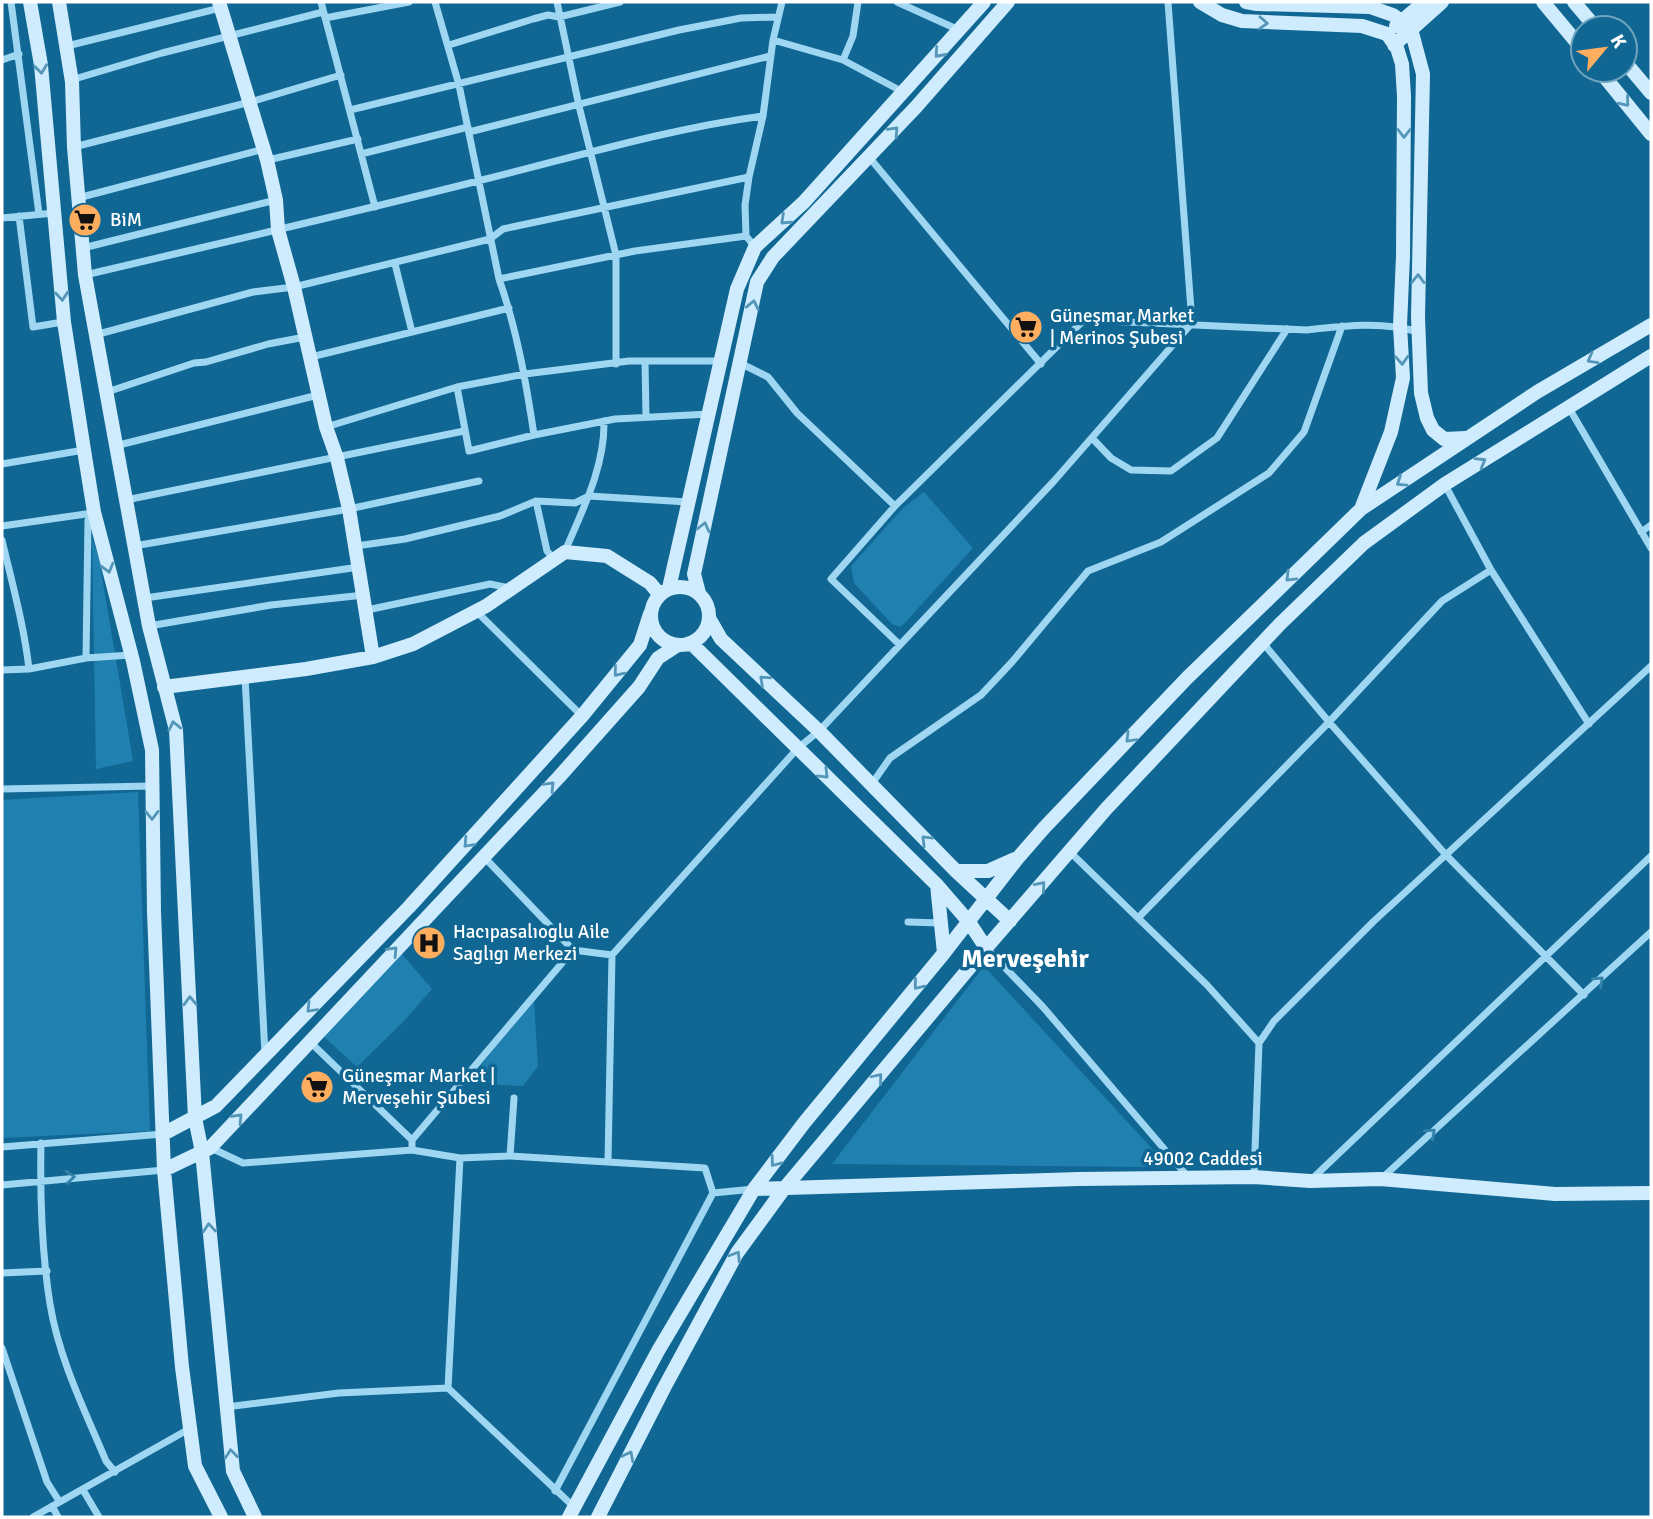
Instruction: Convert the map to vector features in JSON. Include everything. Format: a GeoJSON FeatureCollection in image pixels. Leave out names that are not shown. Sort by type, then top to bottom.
{"type":"FeatureCollection","features":[{"type":"Feature","properties":{"kind":"street"},"geometry":{"type":"LineString","coordinates":[[2,4],[11,2],[39,214]]}},
{"type":"Feature","properties":{"kind":"street"},"geometry":{"type":"LineString","coordinates":[[30,2],[41,65],[64,322],[94,513],[131,654],[152,750],[154,912],[164,1170],[189,1429],[195,1466],[221,1517]]}},
{"type":"Feature","properties":{"kind":"street"},"geometry":{"type":"LineString","coordinates":[[59,2],[71,80],[85,275],[149,626],[176,730],[194,1118],[206,1150],[233,1471],[255,1517]]}},
{"type":"Feature","properties":{"kind":"street"},"geometry":{"type":"LineString","coordinates":[[321,2],[375,207]]}},
{"type":"Feature","properties":{"kind":"street"},"geometry":{"type":"LineString","coordinates":[[71,80],[229,36],[324,15],[409,2]]}},
{"type":"Feature","properties":{"kind":"street"},"geometry":{"type":"LineString","coordinates":[[435,2],[459,85],[499,279],[525,374],[534,435]]}},
{"type":"Feature","properties":{"kind":"street"},"geometry":{"type":"LineString","coordinates":[[557,2],[579,106],[616,255],[616,364]]}},
{"type":"Feature","properties":{"kind":"street"},"geometry":{"type":"LineString","coordinates":[[449,45],[541,17],[559,17],[620,2]]}},
{"type":"Feature","properties":{"kind":"street"},"geometry":{"type":"LineString","coordinates":[[2,1147],[163,1134],[216,1106],[409,907],[582,716],[640,645],[652,606],[664,591],[689,502],[750,241],[746,205],[749,177],[763,116],[770,56],[782,2]]}},
{"type":"Feature","properties":{"kind":"street"},"geometry":{"type":"LineString","coordinates":[[843,60],[853,36],[858,2]]}},
{"type":"Feature","properties":{"kind":"street"},"geometry":{"type":"LineString","coordinates":[[897,2],[959,30]]}},
{"type":"Feature","properties":{"kind":"street"},"geometry":{"type":"LineString","coordinates":[[499,279],[616,255],[750,241],[804,202],[985,2]]}},
{"type":"Feature","properties":{"kind":"street"},"geometry":{"type":"LineString","coordinates":[[1008,2],[869,157],[773,257],[757,282],[694,574],[709,618],[721,639],[819,731],[956,871],[1010,921]]}},
{"type":"Feature","properties":{"kind":"street"},"geometry":{"type":"LineString","coordinates":[[608,1161],[612,955],[798,748],[819,731],[901,645],[1092,438],[1192,323],[1168,2]]}},
{"type":"Feature","properties":{"kind":"street"},"geometry":{"type":"LineString","coordinates":[[1200,2],[1222,15],[1242,22],[1362,26],[1391,40],[1402,64],[1404,96],[1400,326],[1403,378],[1391,432],[1361,509]]}},
{"type":"Feature","properties":{"kind":"street"},"geometry":{"type":"LineString","coordinates":[[1245,2],[1370,7],[1393,15],[1406,25],[1423,74],[1418,332],[1421,393],[1433,430],[1444,439],[1467,438]]}},
{"type":"Feature","properties":{"kind":"street"},"geometry":{"type":"LineString","coordinates":[[1391,40],[1424,2]]}},
{"type":"Feature","properties":{"kind":"street"},"geometry":{"type":"LineString","coordinates":[[1406,25],[1442,2]]}},
{"type":"Feature","properties":{"kind":"street"},"geometry":{"type":"LineString","coordinates":[[1543,2],[1569,33]]}},
{"type":"Feature","properties":{"kind":"street"},"geometry":{"type":"LineString","coordinates":[[67,46],[220,5],[265,155],[275,200],[278,230],[349,509],[373,657]]}},
{"type":"Feature","properties":{"kind":"street"},"geometry":{"type":"LineString","coordinates":[[350,110],[678,30],[741,18],[777,16]]}},
{"type":"Feature","properties":{"kind":"street"},"geometry":{"type":"LineString","coordinates":[[773,40],[843,60],[903,93]]}},
{"type":"Feature","properties":{"kind":"street"},"geometry":{"type":"LineString","coordinates":[[2,60],[19,54]]}},
{"type":"Feature","properties":{"kind":"street"},"geometry":{"type":"LineString","coordinates":[[361,154],[579,106],[770,56]]}},
{"type":"Feature","properties":{"kind":"street"},"geometry":{"type":"LineString","coordinates":[[74,147],[250,102],[341,75]]}},
{"type":"Feature","properties":{"kind":"street"},"geometry":{"type":"LineString","coordinates":[[1639,79],[1651,93]]}},
{"type":"Feature","properties":{"kind":"street"},"geometry":{"type":"LineString","coordinates":[[1610,84],[1651,134]]}},
{"type":"Feature","properties":{"kind":"street"},"geometry":{"type":"LineString","coordinates":[[85,275],[375,207],[592,152],[727,121],[763,116]]}},
{"type":"Feature","properties":{"kind":"street"},"geometry":{"type":"LineString","coordinates":[[78,199],[265,155],[358,139]]}},
{"type":"Feature","properties":{"kind":"street"},"geometry":{"type":"LineString","coordinates":[[869,157],[1041,364]]}},
{"type":"Feature","properties":{"kind":"street"},"geometry":{"type":"LineString","coordinates":[[95,335],[253,292],[294,287],[395,264],[490,239],[503,229],[749,177]]}},
{"type":"Feature","properties":{"kind":"street"},"geometry":{"type":"LineString","coordinates":[[82,248],[275,200]]}},
{"type":"Feature","properties":{"kind":"street"},"geometry":{"type":"LineString","coordinates":[[2,218],[55,213]]}},
{"type":"Feature","properties":{"kind":"street"},"geometry":{"type":"LineString","coordinates":[[19,216],[33,327],[64,322]]}},
{"type":"Feature","properties":{"kind":"street"},"geometry":{"type":"LineString","coordinates":[[395,264],[412,332]]}},
{"type":"Feature","properties":{"kind":"street"},"geometry":{"type":"LineString","coordinates":[[311,358],[509,308]]}},
{"type":"Feature","properties":{"kind":"street"},"geometry":{"type":"LineString","coordinates":[[901,645],[831,579],[895,506],[1084,320],[1307,330],[1342,326],[1400,326],[1418,332]]}},
{"type":"Feature","properties":{"kind":"street"},"geometry":{"type":"LineString","coordinates":[[226,1407],[339,1393],[447,1388],[487,1423],[555,1491],[572,1512],[658,1351],[754,1189],[1017,859],[1187,678],[1361,509],[1567,373],[1651,325]]}},
{"type":"Feature","properties":{"kind":"street"},"geometry":{"type":"LineString","coordinates":[[871,785],[890,758],[981,695],[1088,571],[1161,542],[1269,473],[1304,432],[1342,326]]}},
{"type":"Feature","properties":{"kind":"street"},"geometry":{"type":"LineString","coordinates":[[1092,438],[1111,458],[1131,470],[1171,471],[1217,438],[1287,329]]}},
{"type":"Feature","properties":{"kind":"street"},"geometry":{"type":"LineString","coordinates":[[105,392],[194,363],[305,337]]}},
{"type":"Feature","properties":{"kind":"street"},"geometry":{"type":"LineString","coordinates":[[598,1517],[737,1253],[783,1190],[1106,809],[1262,643],[1364,543],[1445,484],[1651,356]]}},
{"type":"Feature","properties":{"kind":"street"},"geometry":{"type":"LineString","coordinates":[[326,427],[457,387],[525,374],[629,361],[721,361]]}},
{"type":"Feature","properties":{"kind":"street"},"geometry":{"type":"LineString","coordinates":[[645,362],[646,417]]}},
{"type":"Feature","properties":{"kind":"street"},"geometry":{"type":"LineString","coordinates":[[740,363],[768,377],[797,413],[895,506]]}},
{"type":"Feature","properties":{"kind":"street"},"geometry":{"type":"LineString","coordinates":[[457,387],[469,451],[604,421],[709,414]]}},
{"type":"Feature","properties":{"kind":"street"},"geometry":{"type":"LineString","coordinates":[[115,446],[318,395]]}},
{"type":"Feature","properties":{"kind":"street"},"geometry":{"type":"LineString","coordinates":[[1569,408],[1651,548]]}},
{"type":"Feature","properties":{"kind":"street"},"geometry":{"type":"LineString","coordinates":[[163,688],[373,657],[413,644],[477,611],[559,555],[589,496],[604,440],[604,421]]}},
{"type":"Feature","properties":{"kind":"street"},"geometry":{"type":"LineString","coordinates":[[126,500],[464,431]]}},
{"type":"Feature","properties":{"kind":"street"},"geometry":{"type":"LineString","coordinates":[[2,464],[84,450]]}},
{"type":"Feature","properties":{"kind":"street"},"geometry":{"type":"LineString","coordinates":[[134,546],[349,509],[479,481]]}},
{"type":"Feature","properties":{"kind":"street"},"geometry":{"type":"LineString","coordinates":[[1445,484],[1491,570],[1589,724]]}},
{"type":"Feature","properties":{"kind":"street"},"geometry":{"type":"LineString","coordinates":[[356,547],[405,539],[500,516],[536,501],[575,503],[589,496],[689,502]]}},
{"type":"Feature","properties":{"kind":"street"},"geometry":{"type":"LineString","coordinates":[[536,501],[547,551],[559,555],[607,556],[664,591],[685,586],[699,593]]}},
{"type":"Feature","properties":{"kind":"street"},"geometry":{"type":"LineString","coordinates":[[2,514],[4,526],[94,513]]}},
{"type":"Feature","properties":{"kind":"street"},"geometry":{"type":"LineString","coordinates":[[86,658],[88,520],[94,513]]}},
{"type":"Feature","properties":{"kind":"street"},"geometry":{"type":"LineString","coordinates":[[1641,532],[1651,525]]}},
{"type":"Feature","properties":{"kind":"street"},"geometry":{"type":"LineString","coordinates":[[2,540],[13,582],[29,669]]}},
{"type":"Feature","properties":{"kind":"street"},"geometry":{"type":"LineString","coordinates":[[145,598],[360,567]]}},
{"type":"Feature","properties":{"kind":"street"},"geometry":{"type":"LineString","coordinates":[[1138,918],[1329,722],[1442,601],[1491,570]]}},
{"type":"Feature","properties":{"kind":"street"},"geometry":{"type":"LineString","coordinates":[[2,583],[13,582]]}},
{"type":"Feature","properties":{"kind":"street"},"geometry":{"type":"LineString","coordinates":[[149,626],[271,605],[366,602],[490,584],[511,588]]}},
{"type":"Feature","properties":{"kind":"street"},"geometry":{"type":"LineString","coordinates":[[477,611],[582,716]]}},
{"type":"Feature","properties":{"kind":"street"},"geometry":{"type":"LineString","coordinates":[[650,614],[655,631],[661,638],[682,645],[693,645],[937,885],[969,922],[986,948],[1043,1007],[1190,1178]]}},
{"type":"Feature","properties":{"kind":"street"},"geometry":{"type":"LineString","coordinates":[[2,1185],[164,1170],[206,1150],[559,778],[639,688],[658,658],[702,635],[709,618]]}},
{"type":"Feature","properties":{"kind":"street"},"geometry":{"type":"LineString","coordinates":[[1262,643],[1446,855],[1584,995]]}},
{"type":"Feature","properties":{"kind":"street"},"geometry":{"type":"LineString","coordinates":[[2,670],[29,669],[86,658],[131,654]]}},
{"type":"Feature","properties":{"kind":"street"},"geometry":{"type":"LineString","coordinates":[[1254,1177],[1259,1043],[1273,1021],[1374,922],[1651,666]]}},
{"type":"Feature","properties":{"kind":"street"},"geometry":{"type":"LineString","coordinates":[[245,677],[265,1055]]}},
{"type":"Feature","properties":{"kind":"street"},"geometry":{"type":"LineString","coordinates":[[2,789],[152,786]]}},
{"type":"Feature","properties":{"kind":"street"},"geometry":{"type":"LineString","coordinates":[[1070,852],[1207,985],[1259,1043]]}},
{"type":"Feature","properties":{"kind":"street"},"geometry":{"type":"LineString","coordinates":[[483,856],[573,950],[612,955]]}},
{"type":"Feature","properties":{"kind":"street"},"geometry":{"type":"LineString","coordinates":[[1310,1181],[1651,856]]}},
{"type":"Feature","properties":{"kind":"street"},"geometry":{"type":"LineString","coordinates":[[956,871],[988,871],[1017,859]]}},
{"type":"Feature","properties":{"kind":"street"},"geometry":{"type":"LineString","coordinates":[[937,885],[944,953]]}},
{"type":"Feature","properties":{"kind":"street"},"geometry":{"type":"LineString","coordinates":[[908,922],[940,923]]}},
{"type":"Feature","properties":{"kind":"street"},"geometry":{"type":"LineString","coordinates":[[1380,1179],[1651,932]]}},
{"type":"Feature","properties":{"kind":"street"},"geometry":{"type":"LineString","coordinates":[[412,1150],[412,1140],[573,950]]}},
{"type":"Feature","properties":{"kind":"street"},"geometry":{"type":"LineString","coordinates":[[309,1041],[412,1140]]}},
{"type":"Feature","properties":{"kind":"street"},"geometry":{"type":"LineString","coordinates":[[510,1156],[514,1098]]}},
{"type":"Feature","properties":{"kind":"street"},"geometry":{"type":"LineString","coordinates":[[41,1143],[40,1180],[50,1306],[68,1371],[106,1461],[115,1472]]}},
{"type":"Feature","properties":{"kind":"street"},"geometry":{"type":"LineString","coordinates":[[206,1150],[243,1163],[412,1150],[460,1158],[510,1156],[705,1168],[713,1193],[555,1491]]}},
{"type":"Feature","properties":{"kind":"street"},"geometry":{"type":"LineString","coordinates":[[447,1388],[460,1158]]}},
{"type":"Feature","properties":{"kind":"street","name":"49002 Caddesi"},"geometry":{"type":"LineString","coordinates":[[754,1189],[1079,1179],[1254,1177],[1310,1181],[1380,1179],[1555,1194],[1651,1193]]}},
{"type":"Feature","properties":{"kind":"street"},"geometry":{"type":"LineString","coordinates":[[713,1193],[754,1189]]}},
{"type":"Feature","properties":{"kind":"street"},"geometry":{"type":"LineString","coordinates":[[2,1273],[47,1271]]}},
{"type":"Feature","properties":{"kind":"street"},"geometry":{"type":"LineString","coordinates":[[2,1348],[47,1482],[59,1501]]}},
{"type":"Feature","properties":{"kind":"street"},"geometry":{"type":"LineString","coordinates":[[33,1517],[189,1429]]}},
{"type":"Feature","properties":{"kind":"street"},"geometry":{"type":"LineString","coordinates":[[83,1490],[99,1517]]}},
{"type":"Feature","properties":{"kind":"street"},"geometry":{"type":"LineString","coordinates":[[52,1506],[58,1517]]}},
{"type":"Feature","properties":{"kind":"shaded area"},"geometry":{"type":"Polygon","coordinates":[[[924,492],[973,548],[901,627],[892,624],[854,583],[851,566],[903,508],[924,492]]]}},
{"type":"Feature","properties":{"kind":"shaded area"},"geometry":{"type":"Polygon","coordinates":[[[92,538],[99,559],[133,761],[96,769],[92,538]]]}},
{"type":"Feature","properties":{"kind":"shaded area"},"geometry":{"type":"Polygon","coordinates":[[[138,792],[150,1131],[2,1138],[2,800],[138,792]]]}},
{"type":"Feature","properties":{"kind":"shaded area"},"geometry":{"type":"Polygon","coordinates":[[[400,952],[432,989],[357,1067],[323,1036],[400,952]]]}},
{"type":"Feature","properties":{"kind":"shaded area"},"geometry":{"type":"Polygon","coordinates":[[[984,966],[1156,1153],[1154,1167],[832,1164],[984,966]]]}},
{"type":"Feature","properties":{"kind":"shaded area"},"geometry":{"type":"Polygon","coordinates":[[[534,1001],[538,1066],[523,1086],[466,1083],[534,1001]]]}},
{"type":"Feature","properties":{"kind":"place","name":"BiM"},"geometry":{"type":"Point","coordinates":[85,220]}},
{"type":"Feature","properties":{"kind":"place","name":"Güneşmar Market | Merinos Şubesi"},"geometry":{"type":"Point","coordinates":[1026,327]}},
{"type":"Feature","properties":{"kind":"place","name":"Hacıpasalıoglu Aile Saglıgı Merkezi"},"geometry":{"type":"Point","coordinates":[429,943]}},
{"type":"Feature","properties":{"kind":"place","name":"Güneşmar Market | Merveşehir Şubesi"},"geometry":{"type":"Point","coordinates":[317,1087]}},
{"type":"Feature","properties":{"kind":"district","name":"Merveşehir"},"geometry":{"type":"Point","coordinates":[1025,959]}}]}
